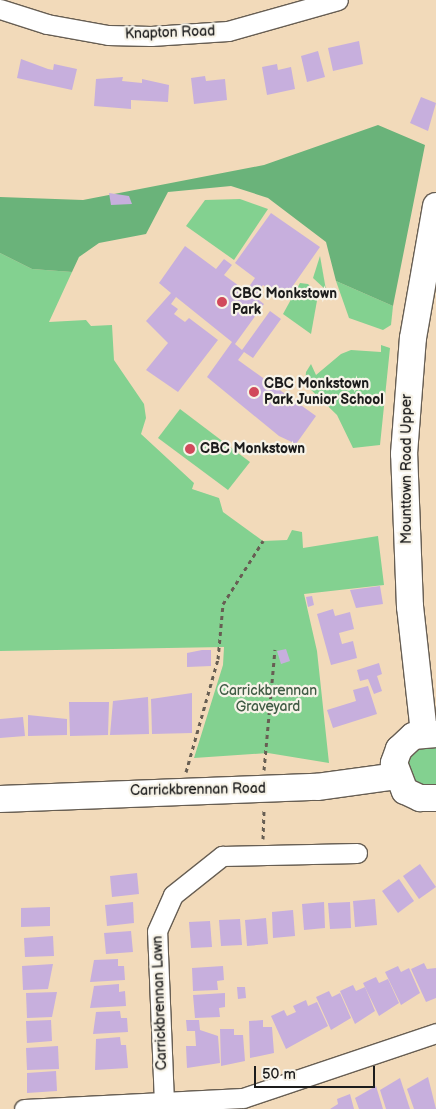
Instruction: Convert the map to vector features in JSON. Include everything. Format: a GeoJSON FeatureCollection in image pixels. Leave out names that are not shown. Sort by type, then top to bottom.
{"type":"FeatureCollection","features":[{"type":"Feature","properties":{"kind":"main road","name":"Mounttown Road Upper"},"geometry":{"type":"LineString","coordinates":[[430,733],[410,607],[404,454],[413,338],[436,206]]}},
{"type":"Feature","properties":{"kind":"main road"},"geometry":{"type":"LineString","coordinates":[[430,733],[413,736],[399,749],[396,776],[412,795],[436,798]]}},
{"type":"Feature","properties":{"kind":"main road","name":"Carrickbrennan Road"},"geometry":{"type":"LineString","coordinates":[[0,799],[265,788],[396,776]]}},
{"type":"Feature","properties":{"kind":"street","name":"Knapton Road"},"geometry":{"type":"LineString","coordinates":[[0,9],[56,26],[151,36],[237,29],[338,0]]}},
{"type":"Feature","properties":{"kind":"street","name":"Carrickbrennan Lawn"},"geometry":{"type":"LineString","coordinates":[[164,1103],[157,931],[172,895],[222,856],[357,853]]}},
{"type":"Feature","properties":{"kind":"street"},"geometry":{"type":"LineString","coordinates":[[24,1109],[243,1098],[436,1033]]}},
{"type":"Feature","properties":{"kind":"path"},"geometry":{"type":"LineString","coordinates":[[184,790],[186,768],[218,660],[223,604],[263,541]]}},
{"type":"Feature","properties":{"kind":"path"},"geometry":{"type":"LineString","coordinates":[[265,788],[262,754],[275,649]]}},
{"type":"Feature","properties":{"kind":"green space"},"geometry":{"type":"Polygon","coordinates":[[[378,125],[425,145],[393,306],[336,281],[326,242],[268,198],[231,186],[168,192],[146,234],[99,243],[79,257],[72,272],[32,269],[0,253],[0,197],[83,200],[264,165],[378,125]]]}},
{"type":"Feature","properties":{"kind":"green space"},"geometry":{"type":"Polygon","coordinates":[[[240,199],[268,209],[234,260],[186,226],[205,200],[240,199]]]}},
{"type":"Feature","properties":{"kind":"green space","name":"Carrickbrennan Graveyard"},"geometry":{"type":"Polygon","coordinates":[[[0,253],[32,269],[72,272],[49,322],[86,320],[91,326],[112,325],[114,360],[144,404],[146,418],[141,434],[194,483],[192,489],[219,498],[223,512],[263,541],[287,540],[292,530],[302,532],[303,548],[378,536],[384,585],[304,594],[317,651],[329,763],[268,753],[194,758],[223,665],[224,647],[0,651],[0,253]]]}},
{"type":"Feature","properties":{"kind":"green space"},"geometry":{"type":"Polygon","coordinates":[[[320,256],[326,290],[313,278],[320,256]]]}},
{"type":"Feature","properties":{"kind":"green space"},"geometry":{"type":"Polygon","coordinates":[[[336,281],[393,306],[391,325],[383,330],[349,318],[336,281]]]}},
{"type":"Feature","properties":{"kind":"green space"},"geometry":{"type":"Polygon","coordinates":[[[300,283],[308,284],[318,295],[311,334],[283,314],[300,283]]]}},
{"type":"Feature","properties":{"kind":"green space"},"geometry":{"type":"Polygon","coordinates":[[[381,345],[390,348],[380,445],[353,448],[337,415],[305,384],[306,372],[311,364],[316,375],[341,354],[351,350],[381,352],[381,345]]]}},
{"type":"Feature","properties":{"kind":"green space"},"geometry":{"type":"Polygon","coordinates":[[[180,409],[250,462],[228,490],[158,438],[180,409]]]}},
{"type":"Feature","properties":{"kind":"green space"},"geometry":{"type":"Polygon","coordinates":[[[436,740],[436,793],[418,792],[404,752],[436,740]]]}},
{"type":"Feature","properties":{"kind":"building"},"geometry":{"type":"Polygon","coordinates":[[[359,41],[363,64],[333,71],[328,48],[359,41]]]}},
{"type":"Feature","properties":{"kind":"building"},"geometry":{"type":"Polygon","coordinates":[[[318,51],[325,77],[307,82],[301,56],[318,51]]]}},
{"type":"Feature","properties":{"kind":"building"},"geometry":{"type":"Polygon","coordinates":[[[21,59],[53,70],[54,64],[77,69],[72,90],[17,78],[21,59]]]}},
{"type":"Feature","properties":{"kind":"building"},"geometry":{"type":"Polygon","coordinates":[[[277,64],[278,70],[291,67],[295,89],[267,95],[262,67],[277,64]]]}},
{"type":"Feature","properties":{"kind":"building"},"geometry":{"type":"Polygon","coordinates":[[[205,76],[206,81],[225,79],[227,100],[194,104],[191,78],[205,76]]]}},
{"type":"Feature","properties":{"kind":"building"},"geometry":{"type":"Polygon","coordinates":[[[123,77],[122,81],[142,83],[142,79],[169,85],[168,102],[131,100],[131,109],[94,106],[96,79],[123,77]]]}},
{"type":"Feature","properties":{"kind":"building"},"geometry":{"type":"Polygon","coordinates":[[[421,97],[436,103],[428,131],[410,123],[421,97]]]}},
{"type":"Feature","properties":{"kind":"building"},"geometry":{"type":"Polygon","coordinates":[[[109,193],[129,196],[132,204],[111,205],[109,193]]]}},
{"type":"Feature","properties":{"kind":"building","name":"CBC Monkstown Park"},"geometry":{"type":"Polygon","coordinates":[[[271,213],[320,247],[283,300],[263,285],[255,297],[264,304],[235,344],[242,350],[270,311],[281,319],[253,358],[244,352],[238,360],[316,416],[296,444],[279,436],[207,377],[232,342],[176,297],[171,304],[178,309],[174,314],[185,322],[189,318],[218,340],[178,392],[146,370],[168,343],[146,321],[171,293],[159,283],[185,246],[216,269],[224,259],[232,265],[224,275],[246,291],[255,278],[235,263],[271,213]]]}},
{"type":"Feature","properties":{"kind":"building"},"geometry":{"type":"Polygon","coordinates":[[[380,586],[383,604],[356,608],[350,590],[380,586]]]}},
{"type":"Feature","properties":{"kind":"building"},"geometry":{"type":"Polygon","coordinates":[[[312,596],[314,605],[308,607],[306,597],[312,596]]]}},
{"type":"Feature","properties":{"kind":"building"},"geometry":{"type":"Polygon","coordinates":[[[333,609],[335,616],[350,612],[354,629],[339,633],[342,644],[353,641],[357,658],[331,665],[317,614],[333,609]]]}},
{"type":"Feature","properties":{"kind":"building"},"geometry":{"type":"Polygon","coordinates":[[[286,649],[290,661],[281,664],[277,651],[286,649]]]}},
{"type":"Feature","properties":{"kind":"building"},"geometry":{"type":"Polygon","coordinates":[[[211,650],[211,666],[187,667],[187,653],[211,650]]]}},
{"type":"Feature","properties":{"kind":"building"},"geometry":{"type":"Polygon","coordinates":[[[379,663],[382,674],[377,676],[382,691],[374,694],[368,679],[360,681],[357,670],[379,663]]]}},
{"type":"Feature","properties":{"kind":"building"},"geometry":{"type":"Polygon","coordinates":[[[368,686],[377,714],[333,728],[327,710],[356,701],[353,690],[368,686]]]}},
{"type":"Feature","properties":{"kind":"building"},"geometry":{"type":"Polygon","coordinates":[[[192,693],[192,733],[152,734],[151,699],[192,693]]]}},
{"type":"Feature","properties":{"kind":"building"},"geometry":{"type":"Polygon","coordinates":[[[148,697],[149,734],[110,735],[113,701],[148,697]]]}},
{"type":"Feature","properties":{"kind":"building"},"geometry":{"type":"Polygon","coordinates":[[[69,702],[109,702],[108,735],[70,736],[69,702]]]}},
{"type":"Feature","properties":{"kind":"building"},"geometry":{"type":"Polygon","coordinates":[[[28,715],[67,719],[67,735],[28,736],[28,715]]]}},
{"type":"Feature","properties":{"kind":"building"},"geometry":{"type":"Polygon","coordinates":[[[23,717],[25,736],[0,738],[0,719],[23,717]]]}},
{"type":"Feature","properties":{"kind":"building"},"geometry":{"type":"Polygon","coordinates":[[[420,864],[436,887],[419,899],[403,876],[420,864]]]}},
{"type":"Feature","properties":{"kind":"building"},"geometry":{"type":"Polygon","coordinates":[[[137,873],[139,894],[112,897],[110,876],[137,873]]]}},
{"type":"Feature","properties":{"kind":"building"},"geometry":{"type":"Polygon","coordinates":[[[399,879],[414,901],[398,913],[382,891],[399,879]]]}},
{"type":"Feature","properties":{"kind":"building"},"geometry":{"type":"Polygon","coordinates":[[[375,899],[377,925],[355,927],[353,901],[375,899]]]}},
{"type":"Feature","properties":{"kind":"building"},"geometry":{"type":"Polygon","coordinates":[[[133,902],[134,923],[107,926],[105,905],[133,902]]]}},
{"type":"Feature","properties":{"kind":"building"},"geometry":{"type":"Polygon","coordinates":[[[324,902],[325,928],[304,930],[302,904],[324,902]]]}},
{"type":"Feature","properties":{"kind":"building"},"geometry":{"type":"Polygon","coordinates":[[[350,902],[351,928],[330,929],[328,903],[350,902]]]}},
{"type":"Feature","properties":{"kind":"building"},"geometry":{"type":"Polygon","coordinates":[[[50,907],[50,926],[21,927],[21,908],[50,907]]]}},
{"type":"Feature","properties":{"kind":"building"},"geometry":{"type":"Polygon","coordinates":[[[293,910],[295,936],[273,938],[272,912],[293,910]]]}},
{"type":"Feature","properties":{"kind":"building"},"geometry":{"type":"Polygon","coordinates":[[[266,918],[268,944],[247,946],[245,920],[266,918]]]}},
{"type":"Feature","properties":{"kind":"building"},"geometry":{"type":"Polygon","coordinates":[[[240,919],[242,945],[221,946],[219,920],[240,919]]]}},
{"type":"Feature","properties":{"kind":"building"},"geometry":{"type":"Polygon","coordinates":[[[210,921],[212,947],[191,948],[189,922],[210,921]]]}},
{"type":"Feature","properties":{"kind":"building"},"geometry":{"type":"Polygon","coordinates":[[[131,931],[133,952],[106,954],[104,933],[131,931]]]}},
{"type":"Feature","properties":{"kind":"building"},"geometry":{"type":"Polygon","coordinates":[[[53,936],[54,956],[25,957],[24,938],[53,936]]]}},
{"type":"Feature","properties":{"kind":"building"},"geometry":{"type":"Polygon","coordinates":[[[118,959],[118,966],[124,966],[125,980],[90,982],[94,960],[118,959]]]}},
{"type":"Feature","properties":{"kind":"building"},"geometry":{"type":"Polygon","coordinates":[[[424,963],[427,969],[436,968],[436,998],[426,1002],[411,969],[424,963]]]}},
{"type":"Feature","properties":{"kind":"building"},"geometry":{"type":"Polygon","coordinates":[[[53,964],[48,989],[23,990],[22,966],[53,964]]]}},
{"type":"Feature","properties":{"kind":"building"},"geometry":{"type":"Polygon","coordinates":[[[223,966],[224,980],[217,981],[218,990],[193,991],[192,968],[223,966]]]}},
{"type":"Feature","properties":{"kind":"building"},"geometry":{"type":"Polygon","coordinates":[[[398,966],[401,972],[409,968],[420,993],[401,1005],[385,972],[398,966]]]}},
{"type":"Feature","properties":{"kind":"building"},"geometry":{"type":"Polygon","coordinates":[[[376,977],[379,983],[388,979],[399,1003],[379,1016],[363,983],[376,977]]]}},
{"type":"Feature","properties":{"kind":"building"},"geometry":{"type":"Polygon","coordinates":[[[119,984],[119,992],[125,991],[126,1006],[90,1008],[94,986],[119,984]]]}},
{"type":"Feature","properties":{"kind":"building"},"geometry":{"type":"Polygon","coordinates":[[[353,985],[356,991],[365,987],[375,1011],[355,1024],[340,991],[353,985]]]}},
{"type":"Feature","properties":{"kind":"building"},"geometry":{"type":"Polygon","coordinates":[[[237,987],[245,987],[246,998],[238,999],[237,987]]]}},
{"type":"Feature","properties":{"kind":"building"},"geometry":{"type":"Polygon","coordinates":[[[329,991],[332,997],[340,993],[351,1018],[331,1030],[316,997],[329,991]]]}},
{"type":"Feature","properties":{"kind":"building"},"geometry":{"type":"Polygon","coordinates":[[[57,992],[52,1017],[27,1018],[26,993],[57,992]]]}},
{"type":"Feature","properties":{"kind":"building"},"geometry":{"type":"Polygon","coordinates":[[[225,993],[225,1007],[219,1008],[220,1017],[195,1018],[193,995],[225,993]]]}},
{"type":"Feature","properties":{"kind":"building"},"geometry":{"type":"Polygon","coordinates":[[[306,1000],[308,1006],[317,1002],[328,1026],[286,1049],[271,1016],[284,1010],[287,1016],[296,1012],[293,1006],[306,1000]]]}},
{"type":"Feature","properties":{"kind":"building"},"geometry":{"type":"Polygon","coordinates":[[[120,1011],[121,1018],[127,1018],[128,1032],[93,1034],[96,1012],[120,1011]]]}},
{"type":"Feature","properties":{"kind":"building"},"geometry":{"type":"Polygon","coordinates":[[[51,1020],[52,1041],[27,1043],[26,1021],[51,1020]]]}},
{"type":"Feature","properties":{"kind":"building"},"geometry":{"type":"Polygon","coordinates":[[[186,1020],[199,1020],[200,1030],[218,1036],[220,1063],[187,1068],[186,1046],[196,1046],[195,1031],[187,1031],[186,1020]]]}},
{"type":"Feature","properties":{"kind":"building"},"geometry":{"type":"Polygon","coordinates":[[[263,1020],[263,1027],[272,1027],[274,1053],[250,1058],[249,1021],[263,1020]]]}},
{"type":"Feature","properties":{"kind":"building"},"geometry":{"type":"Polygon","coordinates":[[[220,1029],[234,1029],[234,1035],[243,1035],[245,1061],[221,1066],[220,1029]]]}},
{"type":"Feature","properties":{"kind":"building"},"geometry":{"type":"Polygon","coordinates":[[[120,1037],[121,1045],[126,1045],[128,1068],[95,1070],[96,1039],[120,1037]]]}},
{"type":"Feature","properties":{"kind":"building"},"geometry":{"type":"Polygon","coordinates":[[[58,1046],[59,1069],[27,1070],[26,1048],[58,1046]]]}},
{"type":"Feature","properties":{"kind":"building"},"geometry":{"type":"Polygon","coordinates":[[[56,1071],[57,1091],[27,1093],[27,1073],[56,1071]]]}},
{"type":"Feature","properties":{"kind":"building"},"geometry":{"type":"Polygon","coordinates":[[[428,1077],[436,1109],[414,1109],[407,1089],[428,1077]]]}},
{"type":"Feature","properties":{"kind":"building"},"geometry":{"type":"Polygon","coordinates":[[[400,1078],[410,1109],[386,1109],[380,1090],[400,1078]]]}},
{"type":"Feature","properties":{"kind":"building"},"geometry":{"type":"Polygon","coordinates":[[[376,1086],[383,1109],[359,1109],[355,1098],[376,1086]]]}},
{"type":"Feature","properties":{"kind":"building"},"geometry":{"type":"Polygon","coordinates":[[[350,1094],[354,1109],[330,1109],[338,1104],[337,1099],[350,1094]]]}},
{"type":"Feature","properties":{"kind":"place","name":"CBC Monkstown Park"},"geometry":{"type":"Point","coordinates":[222,302]}},
{"type":"Feature","properties":{"kind":"place","name":"CBC Monkstown Park Junior School"},"geometry":{"type":"Point","coordinates":[254,392]}},
{"type":"Feature","properties":{"kind":"place","name":"CBC Monkstown"},"geometry":{"type":"Point","coordinates":[190,449]}}]}
